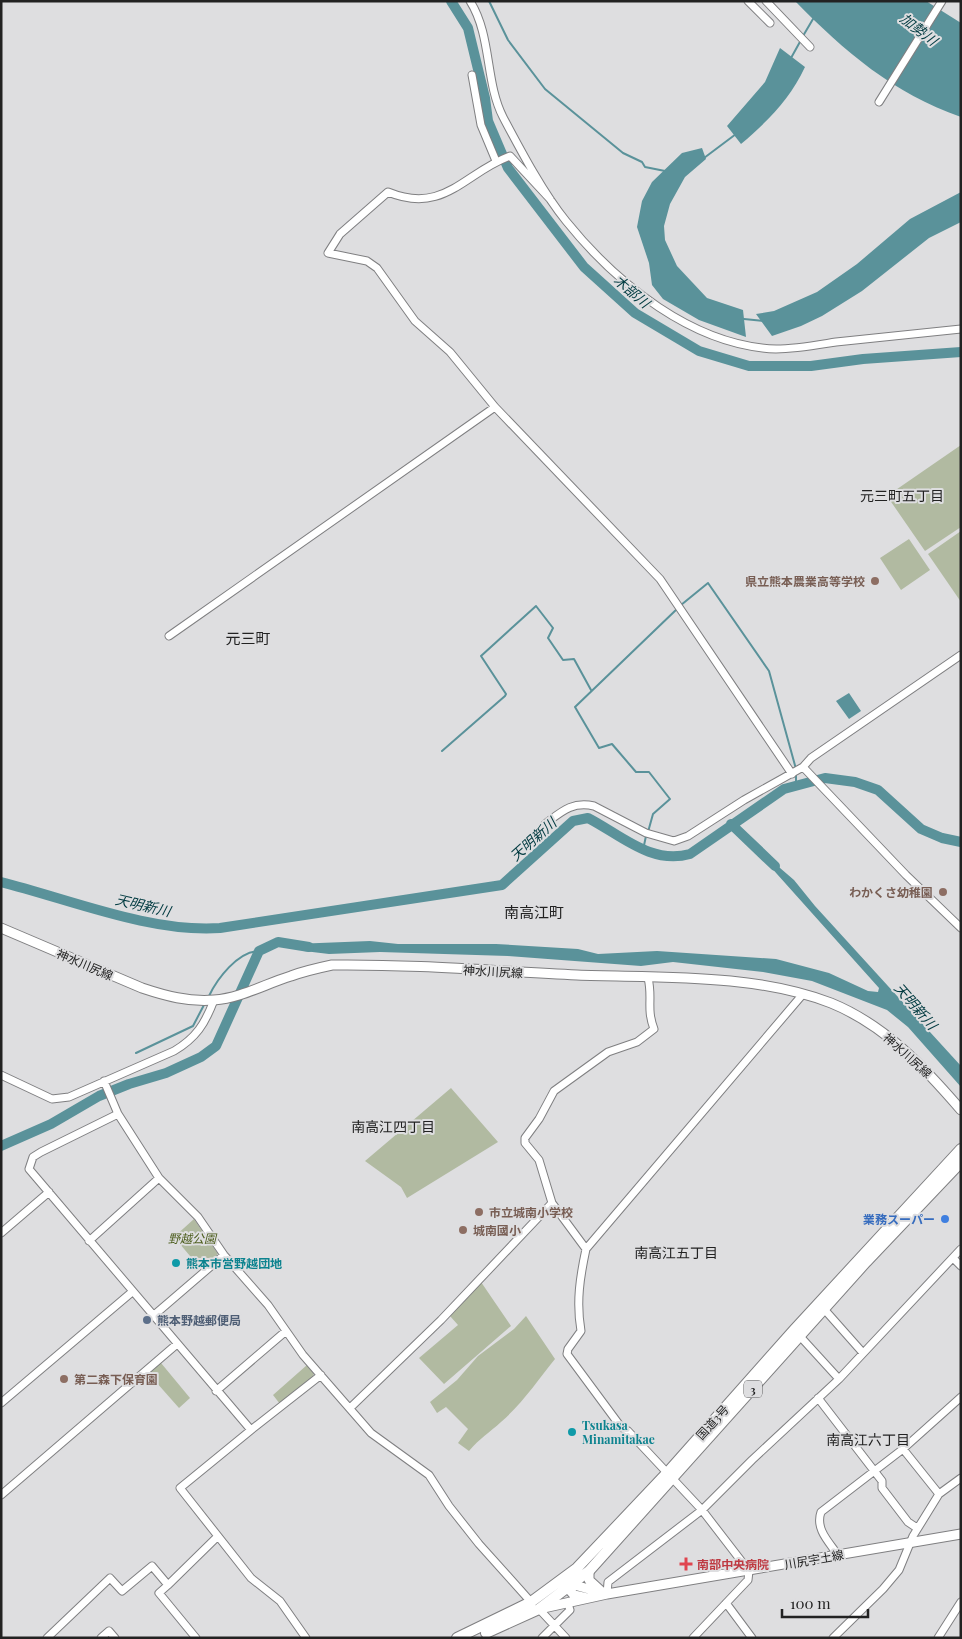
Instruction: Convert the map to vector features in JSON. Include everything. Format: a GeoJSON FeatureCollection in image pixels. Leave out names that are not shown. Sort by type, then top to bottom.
{"type":"FeatureCollection","features":[{"type":"Feature","properties":{"kind":"highway","name":"国道3号"},"geometry":{"type":"LineString","coordinates":[[474,1638],[535,1606],[567,1582],[670,1474],[961,1150]]}},
{"type":"Feature","properties":{"kind":"highway","name":"国道3号"},"geometry":{"type":"LineString","coordinates":[[797,1333],[824,1309],[961,1162]]}},
{"type":"Feature","properties":{"kind":"highway","name":"国道3号"},"geometry":{"type":"LineString","coordinates":[[567,1582],[589,1571],[670,1474]]}},
{"type":"Feature","properties":{"kind":"highway","name":"国道3号"},"geometry":{"type":"LineString","coordinates":[[457,1638],[535,1606]]}},
{"type":"Feature","properties":{"kind":"main road","name":"神水川尻線"},"geometry":{"type":"LineString","coordinates":[[1,928],[164,996],[191,1000],[217,1000],[256,990],[298,973],[332,965],[755,984],[803,994],[832,1004],[890,1038],[931,1075],[961,1110]]}},
{"type":"Feature","properties":{"kind":"main road","name":"川尻宇土線"},"geometry":{"type":"LineString","coordinates":[[535,1606],[568,1604],[608,1594],[961,1534]]}},
{"type":"Feature","properties":{"kind":"main road"},"geometry":{"type":"LineString","coordinates":[[589,1571],[589,1580],[594,1586],[608,1594]]}},
{"type":"Feature","properties":{"kind":"main road","name":"川尻宇土線"},"geometry":{"type":"LineString","coordinates":[[567,1582],[608,1594]]}},
{"type":"Feature","properties":{"kind":"main road"},"geometry":{"type":"LineString","coordinates":[[567,1582],[574,1595],[589,1599]]}},
{"type":"Feature","properties":{"kind":"street"},"geometry":{"type":"LineString","coordinates":[[470,1],[477,12],[483,32],[502,115],[550,199]]}},
{"type":"Feature","properties":{"kind":"street"},"geometry":{"type":"LineString","coordinates":[[748,1],[770,23]]}},
{"type":"Feature","properties":{"kind":"street"},"geometry":{"type":"LineString","coordinates":[[766,1],[810,47]]}},
{"type":"Feature","properties":{"kind":"street"},"geometry":{"type":"LineString","coordinates":[[879,102],[942,1]]}},
{"type":"Feature","properties":{"kind":"street"},"geometry":{"type":"LineString","coordinates":[[472,75],[481,125],[498,161]]}},
{"type":"Feature","properties":{"kind":"street"},"geometry":{"type":"LineString","coordinates":[[792,774],[660,580],[495,407],[450,352],[415,321],[377,268],[367,261],[328,253],[340,234],[388,192],[404,198],[425,199],[438,197],[465,183],[498,161],[510,156],[550,199],[578,234],[622,279],[688,326],[722,340],[778,349],[961,329]]}},
{"type":"Feature","properties":{"kind":"street"},"geometry":{"type":"LineString","coordinates":[[169,636],[495,407]]}},
{"type":"Feature","properties":{"kind":"street"},"geometry":{"type":"LineString","coordinates":[[545,824],[566,807],[587,804],[646,833],[674,841],[688,836],[744,800],[792,774],[811,758],[961,655]]}},
{"type":"Feature","properties":{"kind":"street"},"geometry":{"type":"LineString","coordinates":[[803,766],[961,928]]}},
{"type":"Feature","properties":{"kind":"street"},"geometry":{"type":"LineString","coordinates":[[586,1249],[552,1203],[539,1160],[525,1143],[524,1138],[539,1119],[554,1091],[608,1052],[637,1042],[654,1029],[649,1015],[651,990],[648,978]]}},
{"type":"Feature","properties":{"kind":"street"},"geometry":{"type":"LineString","coordinates":[[692,1638],[748,1580],[749,1571],[702,1510],[670,1474],[628,1431],[621,1427],[567,1354],[568,1349],[581,1331],[578,1314],[579,1282],[586,1249],[803,994]]}},
{"type":"Feature","properties":{"kind":"street"},"geometry":{"type":"LineString","coordinates":[[1,1075],[52,1099],[69,1097],[174,1051],[200,1031],[217,1000]]}},
{"type":"Feature","properties":{"kind":"street"},"geometry":{"type":"LineString","coordinates":[[104,1082],[118,1114],[160,1178],[198,1217],[224,1255],[268,1305],[303,1355],[371,1433],[430,1475],[449,1506],[479,1544],[566,1638]]}},
{"type":"Feature","properties":{"kind":"street"},"geometry":{"type":"LineString","coordinates":[[118,1114],[34,1157],[29,1169],[251,1430]]}},
{"type":"Feature","properties":{"kind":"street"},"geometry":{"type":"LineString","coordinates":[[89,1241],[160,1178]]}},
{"type":"Feature","properties":{"kind":"street"},"geometry":{"type":"LineString","coordinates":[[1,1233],[49,1192]]}},
{"type":"Feature","properties":{"kind":"street"},"geometry":{"type":"LineString","coordinates":[[350,1408],[441,1320],[552,1203]]}},
{"type":"Feature","properties":{"kind":"street"},"geometry":{"type":"LineString","coordinates":[[608,1594],[608,1582],[702,1510],[839,1379],[961,1249]]}},
{"type":"Feature","properties":{"kind":"street"},"geometry":{"type":"LineString","coordinates":[[153,1316],[224,1255]]}},
{"type":"Feature","properties":{"kind":"street"},"geometry":{"type":"LineString","coordinates":[[953,1258],[961,1266]]}},
{"type":"Feature","properties":{"kind":"street"},"geometry":{"type":"LineString","coordinates":[[1,1403],[132,1292]]}},
{"type":"Feature","properties":{"kind":"street"},"geometry":{"type":"LineString","coordinates":[[824,1309],[864,1353]]}},
{"type":"Feature","properties":{"kind":"street"},"geometry":{"type":"LineString","coordinates":[[216,1391],[286,1331]]}},
{"type":"Feature","properties":{"kind":"street"},"geometry":{"type":"LineString","coordinates":[[797,1333],[839,1379]]}},
{"type":"Feature","properties":{"kind":"street"},"geometry":{"type":"LineString","coordinates":[[1,1495],[177,1344]]}},
{"type":"Feature","properties":{"kind":"street"},"geometry":{"type":"LineString","coordinates":[[306,1638],[280,1601],[251,1578],[180,1488],[321,1375]]}},
{"type":"Feature","properties":{"kind":"street"},"geometry":{"type":"LineString","coordinates":[[838,1555],[821,1531],[819,1519],[821,1512],[873,1470],[903,1450],[961,1397]]}},
{"type":"Feature","properties":{"kind":"street"},"geometry":{"type":"LineString","coordinates":[[818,1398],[882,1481],[882,1488],[908,1522],[917,1528]]}},
{"type":"Feature","properties":{"kind":"street"},"geometry":{"type":"LineString","coordinates":[[903,1450],[939,1494]]}},
{"type":"Feature","properties":{"kind":"street"},"geometry":{"type":"LineString","coordinates":[[833,1638],[883,1589],[899,1570],[909,1543],[939,1494],[961,1478]]}},
{"type":"Feature","properties":{"kind":"street"},"geometry":{"type":"LineString","coordinates":[[196,1638],[159,1593],[217,1537]]}},
{"type":"Feature","properties":{"kind":"street"},"geometry":{"type":"LineString","coordinates":[[48,1637],[110,1578],[122,1591],[152,1566],[168,1584]]}},
{"type":"Feature","properties":{"kind":"street"},"geometry":{"type":"LineString","coordinates":[[938,1638],[961,1602]]}},
{"type":"Feature","properties":{"kind":"street"},"geometry":{"type":"LineString","coordinates":[[726,1603],[752,1638]]}},
{"type":"Feature","properties":{"kind":"street"},"geometry":{"type":"LineString","coordinates":[[542,1638],[570,1610],[568,1604]]}},
{"type":"Feature","properties":{"kind":"street"},"geometry":{"type":"LineString","coordinates":[[101,1638],[109,1631],[115,1638]]}},
{"type":"Feature","properties":{"kind":"green space"},"geometry":{"type":"Polygon","coordinates":[[[961,445],[961,527],[925,551],[887,496],[961,445]]]}},
{"type":"Feature","properties":{"kind":"green space"},"geometry":{"type":"Polygon","coordinates":[[[961,531],[961,602],[928,554],[961,531]]]}},
{"type":"Feature","properties":{"kind":"green space"},"geometry":{"type":"Polygon","coordinates":[[[909,539],[930,570],[901,590],[880,558],[909,539]]]}},
{"type":"Feature","properties":{"kind":"green space"},"geometry":{"type":"Polygon","coordinates":[[[451,1088],[498,1142],[407,1198],[401,1187],[365,1161],[451,1088]]]}},
{"type":"Feature","properties":{"kind":"green space","name":"野越公園"},"geometry":{"type":"Polygon","coordinates":[[[194,1219],[218,1254],[201,1269],[174,1237],[194,1219]]]}},
{"type":"Feature","properties":{"kind":"green space"},"geometry":{"type":"Polygon","coordinates":[[[481,1282],[511,1326],[444,1384],[419,1358],[458,1325],[450,1316],[481,1282]]]}},
{"type":"Feature","properties":{"kind":"green space"},"geometry":{"type":"Polygon","coordinates":[[[526,1316],[555,1359],[516,1408],[469,1451],[458,1443],[468,1429],[446,1407],[437,1413],[430,1402],[457,1380],[478,1356],[514,1329],[526,1316]]]}},
{"type":"Feature","properties":{"kind":"green space"},"geometry":{"type":"Polygon","coordinates":[[[161,1363],[190,1398],[179,1408],[148,1373],[161,1363]]]}},
{"type":"Feature","properties":{"kind":"green space"},"geometry":{"type":"Polygon","coordinates":[[[307,1365],[314,1374],[311,1379],[280,1404],[273,1395],[307,1365]]]}},
{"type":"Feature","properties":{"kind":"water","name":"加勢川"},"geometry":{"type":"Polygon","coordinates":[[[795,1],[926,1],[961,23],[961,117],[913,96],[871,69],[832,37],[795,1]]]}},
{"type":"Feature","properties":{"kind":"water"},"geometry":{"type":"Polygon","coordinates":[[[780,48],[805,67],[778,109],[741,144],[727,126],[765,82],[780,48]]]}},
{"type":"Feature","properties":{"kind":"water"},"geometry":{"type":"Polygon","coordinates":[[[702,148],[706,159],[685,177],[670,204],[664,226],[665,240],[677,266],[707,298],[743,310],[746,337],[699,320],[663,299],[652,285],[649,263],[637,227],[642,201],[652,182],[682,153],[702,148]]]}},
{"type":"Feature","properties":{"kind":"water"},"geometry":{"type":"Polygon","coordinates":[[[961,192],[961,222],[929,238],[862,291],[822,316],[772,336],[756,314],[774,311],[817,292],[857,264],[910,219],[961,192]]]}},
{"type":"Feature","properties":{"kind":"water"},"geometry":{"type":"Polygon","coordinates":[[[849,693],[861,711],[849,719],[836,701],[849,693]]]}},
{"type":"Feature","properties":{"kind":"water"},"geometry":{"type":"Polygon","coordinates":[[[743,836],[794,880],[815,906],[961,1066],[961,1087],[908,1027],[887,1010],[812,981],[763,972],[673,962],[641,966],[508,956],[380,952],[329,954],[304,951],[294,944],[370,941],[398,944],[496,944],[578,949],[598,954],[657,951],[776,959],[829,973],[868,991],[878,992],[879,988],[743,836]]]}},
{"type":"Feature","properties":{"kind":"waterway","name":"木部川"},"geometry":{"type":"LineString","coordinates":[[451,1],[468,28],[485,98],[488,121],[508,168],[584,267],[635,313],[699,351],[749,366],[811,366],[863,359],[961,352]]}},
{"type":"Feature","properties":{"kind":"waterway"},"geometry":{"type":"LineString","coordinates":[[489,1],[508,40],[545,89],[623,153],[642,162],[645,167],[665,171]]}},
{"type":"Feature","properties":{"kind":"waterway"},"geometry":{"type":"LineString","coordinates":[[803,36],[813,19]]}},
{"type":"Feature","properties":{"kind":"waterway"},"geometry":{"type":"LineString","coordinates":[[791,58],[801,40]]}},
{"type":"Feature","properties":{"kind":"waterway"},"geometry":{"type":"LineString","coordinates":[[704,158],[736,134]]}},
{"type":"Feature","properties":{"kind":"waterway"},"geometry":{"type":"LineString","coordinates":[[744,319],[764,321]]}},
{"type":"Feature","properties":{"kind":"waterway"},"geometry":{"type":"LineString","coordinates":[[681,605],[708,583],[769,671],[796,769]]}},
{"type":"Feature","properties":{"kind":"waterway"},"geometry":{"type":"LineString","coordinates":[[442,751],[505,696],[506,694],[481,656],[536,606],[553,628],[548,638],[563,660],[574,659],[591,690]]}},
{"type":"Feature","properties":{"kind":"waterway"},"geometry":{"type":"LineString","coordinates":[[648,832],[653,814],[670,799],[649,772],[636,772],[612,744],[599,748],[575,707],[678,608]]}},
{"type":"Feature","properties":{"kind":"waterway"},"geometry":{"type":"LineString","coordinates":[[796,773],[796,785]]}},
{"type":"Feature","properties":{"kind":"waterway","name":"天明新川"},"geometry":{"type":"LineString","coordinates":[[1,882],[138,920],[194,928],[220,928],[502,885],[573,821],[588,818],[624,840],[649,852],[676,856],[690,854],[784,789],[825,778],[855,782],[878,790],[921,829],[942,838],[961,842]]}},
{"type":"Feature","properties":{"kind":"waterway","name":"天明新川"},"geometry":{"type":"LineString","coordinates":[[731,824],[775,866]]}},
{"type":"Feature","properties":{"kind":"waterway"},"geometry":{"type":"LineString","coordinates":[[643,850],[646,836]]}},
{"type":"Feature","properties":{"kind":"waterway"},"geometry":{"type":"LineString","coordinates":[[1,1146],[51,1124],[99,1096],[129,1084],[166,1073],[201,1057],[216,1046],[259,951],[278,942],[309,947]]}},
{"type":"Feature","properties":{"kind":"waterway"},"geometry":{"type":"LineString","coordinates":[[209,996],[229,967],[243,956],[259,951]]}},
{"type":"Feature","properties":{"kind":"waterway"},"geometry":{"type":"LineString","coordinates":[[136,1053],[193,1026],[205,1003]]}},
{"type":"Feature","properties":{"kind":"place","name":"県立熊本農業高等学校"},"geometry":{"type":"Point","coordinates":[875,581]}},
{"type":"Feature","properties":{"kind":"place","name":"わかくさ幼稚園"},"geometry":{"type":"Point","coordinates":[943,892]}},
{"type":"Feature","properties":{"kind":"place","name":"市立城南小学校"},"geometry":{"type":"Point","coordinates":[479,1212]}},
{"type":"Feature","properties":{"kind":"place","name":"業務スーパー"},"geometry":{"type":"Point","coordinates":[945,1219]}},
{"type":"Feature","properties":{"kind":"place","name":"城南國小"},"geometry":{"type":"Point","coordinates":[463,1230]}},
{"type":"Feature","properties":{"kind":"place","name":"熊本市営野越団地"},"geometry":{"type":"Point","coordinates":[176,1263]}},
{"type":"Feature","properties":{"kind":"place","name":"熊本野越郵便局"},"geometry":{"type":"Point","coordinates":[147,1320]}},
{"type":"Feature","properties":{"kind":"place","name":"第二森下保育園"},"geometry":{"type":"Point","coordinates":[64,1379]}},
{"type":"Feature","properties":{"kind":"place","name":"Tsukasa Minamitakae"},"geometry":{"type":"Point","coordinates":[572,1432]}},
{"type":"Feature","properties":{"kind":"place","name":"南部中央病院"},"geometry":{"type":"Point","coordinates":[686,1564]}},
{"type":"Feature","properties":{"kind":"district","name":"元三町五丁目"},"geometry":{"type":"Point","coordinates":[902,495]}},
{"type":"Feature","properties":{"kind":"district","name":"元三町"},"geometry":{"type":"Point","coordinates":[248,638]}},
{"type":"Feature","properties":{"kind":"district","name":"南高江町"},"geometry":{"type":"Point","coordinates":[534,912]}},
{"type":"Feature","properties":{"kind":"district","name":"南高江四丁目"},"geometry":{"type":"Point","coordinates":[393,1126]}},
{"type":"Feature","properties":{"kind":"district","name":"南高江五丁目"},"geometry":{"type":"Point","coordinates":[676,1252]}},
{"type":"Feature","properties":{"kind":"district","name":"南高江六丁目"},"geometry":{"type":"Point","coordinates":[868,1439]}}]}
